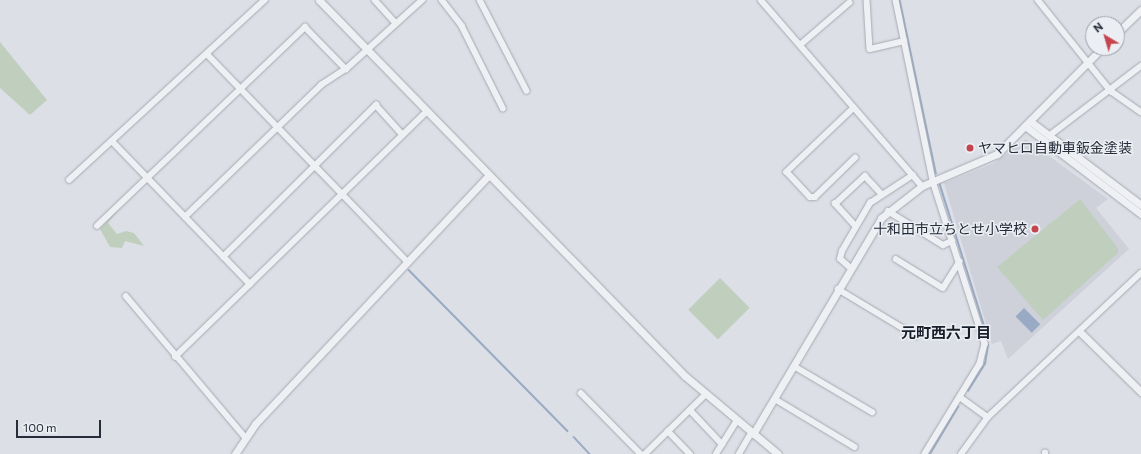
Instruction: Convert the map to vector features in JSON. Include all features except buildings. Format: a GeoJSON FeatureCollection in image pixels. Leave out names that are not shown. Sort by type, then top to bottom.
{"type":"FeatureCollection","features":[{"type":"Feature","properties":{"kind":"street"},"geometry":{"type":"LineString","coordinates":[[69,180],[208,55],[265,0]]}},
{"type":"Feature","properties":{"kind":"street"},"geometry":{"type":"LineString","coordinates":[[319,0],[488,176],[705,395],[778,454]]}},
{"type":"Feature","properties":{"kind":"street"},"geometry":{"type":"LineString","coordinates":[[375,0],[396,22]]}},
{"type":"Feature","properties":{"kind":"street"},"geometry":{"type":"LineString","coordinates":[[185,217],[321,86],[346,69],[366,48],[422,0]]}},
{"type":"Feature","properties":{"kind":"street"},"geometry":{"type":"LineString","coordinates":[[442,0],[462,26],[503,108]]}},
{"type":"Feature","properties":{"kind":"street"},"geometry":{"type":"LineString","coordinates":[[480,0],[527,91]]}},
{"type":"Feature","properties":{"kind":"street"},"geometry":{"type":"LineString","coordinates":[[761,0],[922,186]]}},
{"type":"Feature","properties":{"kind":"street"},"geometry":{"type":"LineString","coordinates":[[868,0],[870,49],[904,42]]}},
{"type":"Feature","properties":{"kind":"street"},"geometry":{"type":"LineString","coordinates":[[896,0],[933,181],[985,344],[980,364],[925,454]]}},
{"type":"Feature","properties":{"kind":"street"},"geometry":{"type":"LineString","coordinates":[[1038,0],[1087,64],[1111,91],[1141,112]]}},
{"type":"Feature","properties":{"kind":"street"},"geometry":{"type":"LineString","coordinates":[[800,45],[849,3]]}},
{"type":"Feature","properties":{"kind":"street"},"geometry":{"type":"LineString","coordinates":[[1125,25],[1141,10]]}},
{"type":"Feature","properties":{"kind":"street"},"geometry":{"type":"LineString","coordinates":[[97,226],[148,179],[305,27],[346,69]]}},
{"type":"Feature","properties":{"kind":"street"},"geometry":{"type":"LineString","coordinates":[[208,55],[407,261]]}},
{"type":"Feature","properties":{"kind":"street"},"geometry":{"type":"LineString","coordinates":[[739,454],[775,399],[850,268],[888,211],[922,186],[997,154],[1094,56]]}},
{"type":"Feature","properties":{"kind":"street"},"geometry":{"type":"LineString","coordinates":[[1049,136],[1111,91],[1141,66]]}},
{"type":"Feature","properties":{"kind":"street"},"geometry":{"type":"LineString","coordinates":[[223,257],[376,105],[403,135]]}},
{"type":"Feature","properties":{"kind":"street"},"geometry":{"type":"LineString","coordinates":[[854,108],[787,172],[810,197],[815,197],[855,158]]}},
{"type":"Feature","properties":{"kind":"street"},"geometry":{"type":"LineString","coordinates":[[175,357],[426,112]]}},
{"type":"Feature","properties":{"kind":"street"},"geometry":{"type":"LineString","coordinates":[[1028,123],[1049,136],[1141,205]]}},
{"type":"Feature","properties":{"kind":"street"},"geometry":{"type":"LineString","coordinates":[[1028,123],[1141,214]]}},
{"type":"Feature","properties":{"kind":"street"},"geometry":{"type":"LineString","coordinates":[[112,141],[250,284]]}},
{"type":"Feature","properties":{"kind":"street"},"geometry":{"type":"LineString","coordinates":[[850,268],[840,259],[855,226],[870,203],[913,175]]}},
{"type":"Feature","properties":{"kind":"street"},"geometry":{"type":"LineString","coordinates":[[234,454],[245,437],[407,261],[488,176]]}},
{"type":"Feature","properties":{"kind":"street"},"geometry":{"type":"LineString","coordinates":[[855,226],[836,204],[865,176],[882,194]]}},
{"type":"Feature","properties":{"kind":"street"},"geometry":{"type":"LineString","coordinates":[[888,211],[943,246],[952,241]]}},
{"type":"Feature","properties":{"kind":"street"},"geometry":{"type":"LineString","coordinates":[[896,259],[943,288],[959,262]]}},
{"type":"Feature","properties":{"kind":"street"},"geometry":{"type":"LineString","coordinates":[[961,454],[988,416],[1080,332],[1141,273]]}},
{"type":"Feature","properties":{"kind":"street"},"geometry":{"type":"LineString","coordinates":[[838,289],[916,336]]}},
{"type":"Feature","properties":{"kind":"street"},"geometry":{"type":"LineString","coordinates":[[126,296],[175,357],[245,437]]}},
{"type":"Feature","properties":{"kind":"street"},"geometry":{"type":"LineString","coordinates":[[1080,332],[1141,392]]}},
{"type":"Feature","properties":{"kind":"street"},"geometry":{"type":"LineString","coordinates":[[794,366],[872,412]]}},
{"type":"Feature","properties":{"kind":"street"},"geometry":{"type":"LineString","coordinates":[[581,393],[641,454]]}},
{"type":"Feature","properties":{"kind":"street"},"geometry":{"type":"LineString","coordinates":[[645,454],[705,395]]}},
{"type":"Feature","properties":{"kind":"street"},"geometry":{"type":"LineString","coordinates":[[960,397],[988,416]]}},
{"type":"Feature","properties":{"kind":"street"},"geometry":{"type":"LineString","coordinates":[[775,399],[855,447]]}},
{"type":"Feature","properties":{"kind":"street"},"geometry":{"type":"LineString","coordinates":[[690,410],[722,444]]}},
{"type":"Feature","properties":{"kind":"street"},"geometry":{"type":"LineString","coordinates":[[716,454],[737,421]]}},
{"type":"Feature","properties":{"kind":"street"},"geometry":{"type":"LineString","coordinates":[[668,431],[690,454]]}},
{"type":"Feature","properties":{"kind":"shaded area","name":"十和田市立ちとせ小学校"},"geometry":{"type":"Polygon","coordinates":[[[1026,139],[1108,199],[1096,208],[1129,249],[1008,359],[1001,341],[992,344],[944,183],[994,163],[1026,139]]]}},
{"type":"Feature","properties":{"kind":"green space"},"geometry":{"type":"Polygon","coordinates":[[[0,42],[47,100],[30,115],[0,88],[0,42]]]}},
{"type":"Feature","properties":{"kind":"green space"},"geometry":{"type":"Polygon","coordinates":[[[1080,199],[1118,248],[1118,253],[1043,320],[997,267],[1080,199]]]}},
{"type":"Feature","properties":{"kind":"green space"},"geometry":{"type":"Polygon","coordinates":[[[125,202],[108,223],[117,234],[126,231],[134,233],[144,246],[125,241],[122,248],[110,247],[100,229],[125,202]]]}},
{"type":"Feature","properties":{"kind":"green space"},"geometry":{"type":"Polygon","coordinates":[[[720,278],[750,308],[718,340],[688,310],[720,278]]]}},
{"type":"Feature","properties":{"kind":"water"},"geometry":{"type":"Polygon","coordinates":[[[1024,308],[1040,324],[1032,333],[1016,316],[1024,308]]]}},
{"type":"Feature","properties":{"kind":"waterway"},"geometry":{"type":"LineString","coordinates":[[900,0],[936,173]]}},
{"type":"Feature","properties":{"kind":"waterway"},"geometry":{"type":"LineString","coordinates":[[940,184],[987,334]]}},
{"type":"Feature","properties":{"kind":"waterway"},"geometry":{"type":"LineString","coordinates":[[409,270],[568,431]]}},
{"type":"Feature","properties":{"kind":"waterway"},"geometry":{"type":"LineString","coordinates":[[968,391],[985,364],[988,345]]}},
{"type":"Feature","properties":{"kind":"waterway"},"geometry":{"type":"LineString","coordinates":[[930,454],[958,407]]}},
{"type":"Feature","properties":{"kind":"waterway"},"geometry":{"type":"LineString","coordinates":[[574,437],[590,454]]}},
{"type":"Feature","properties":{"kind":"place","name":"ヤマヒロ自動車鈑金塗装"},"geometry":{"type":"Point","coordinates":[970,148]}},
{"type":"Feature","properties":{"kind":"place","name":"十和田市立ちとせ小学校"},"geometry":{"type":"Point","coordinates":[1035,229]}},
{"type":"Feature","properties":{"kind":"district","name":"元町西六丁目"},"geometry":{"type":"Point","coordinates":[946,333]}}]}
